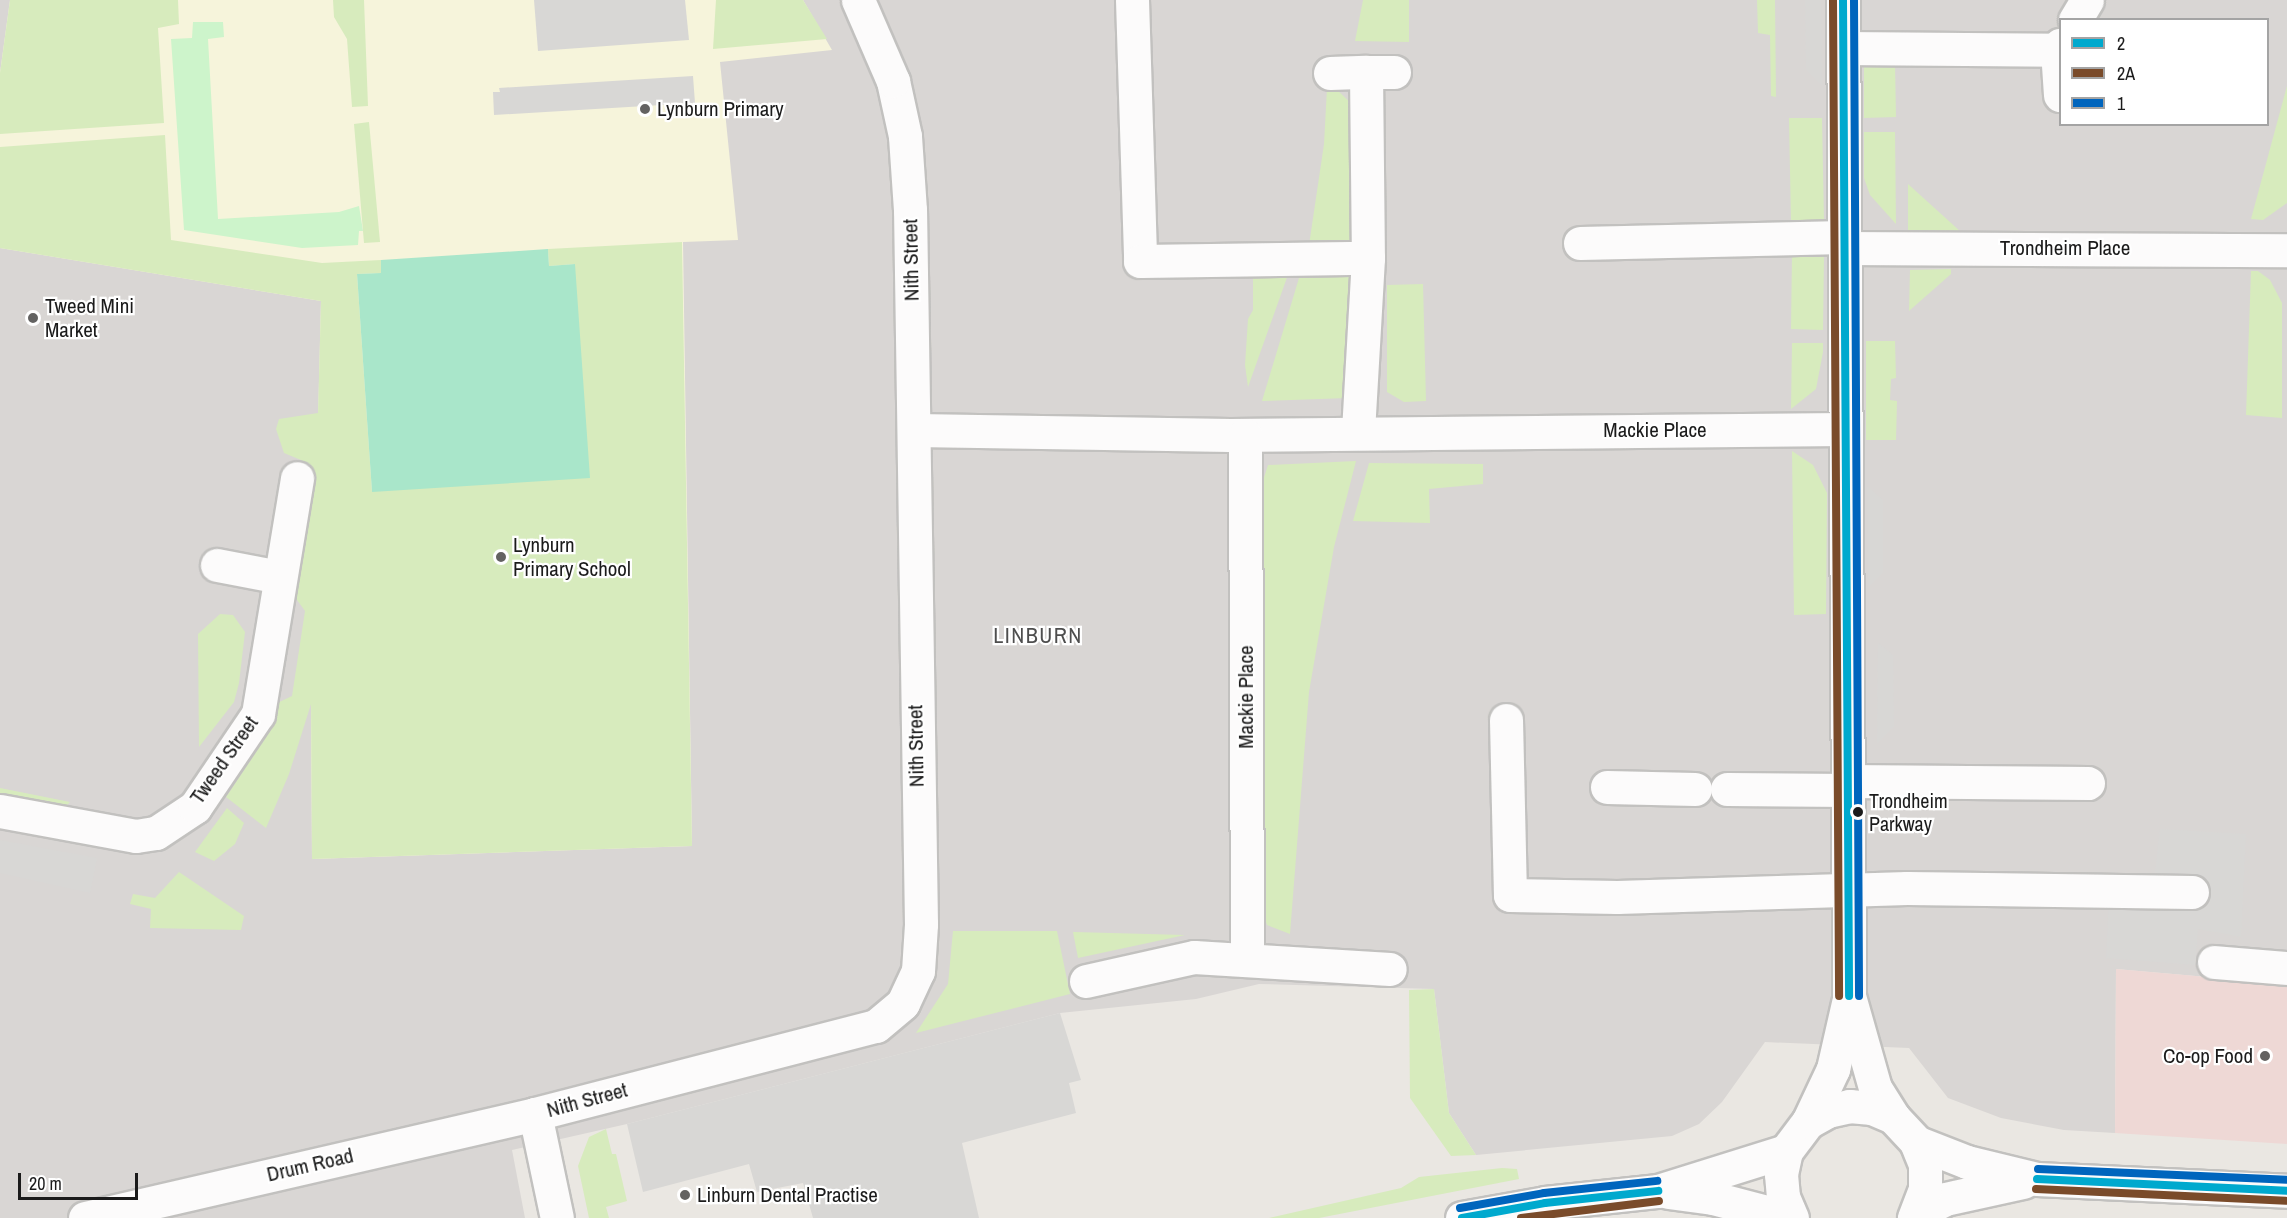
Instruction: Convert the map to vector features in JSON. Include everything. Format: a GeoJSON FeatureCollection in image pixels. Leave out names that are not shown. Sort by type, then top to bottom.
{"type":"FeatureCollection","features":[{"type":"Feature","properties":{"kind":"street","name":"Nith Street"},"geometry":{"type":"LineString","coordinates":[[557,1218],[535,1114],[876,1026],[903,1003],[918,971],[921,924],[915,695],[915,430],[905,136],[893,81],[858,0]]}},
{"type":"Feature","properties":{"kind":"street"},"geometry":{"type":"LineString","coordinates":[[1132,0],[1140,261],[1368,258]]}},
{"type":"Feature","properties":{"kind":"street"},"geometry":{"type":"LineString","coordinates":[[1791,1218],[1782,1186],[1786,1152],[1808,1122],[1833,1069],[1849,996],[1843,0]]}},
{"type":"Feature","properties":{"kind":"street"},"geometry":{"type":"LineString","coordinates":[[2076,18],[2087,0]]}},
{"type":"Feature","properties":{"kind":"street"},"geometry":{"type":"LineString","coordinates":[[1843,48],[2059,47]]}},
{"type":"Feature","properties":{"kind":"street"},"geometry":{"type":"LineString","coordinates":[[1330,73],[1380,72],[1358,432]]}},
{"type":"Feature","properties":{"kind":"street","name":"Trondheim Place"},"geometry":{"type":"LineString","coordinates":[[1580,243],[1844,242],[2287,250]]}},
{"type":"Feature","properties":{"kind":"street","name":"Mackie Place"},"geometry":{"type":"LineString","coordinates":[[915,430],[1245,435],[1358,432],[1844,429]]}},
{"type":"Feature","properties":{"kind":"street","name":"Mackie Place"},"geometry":{"type":"LineString","coordinates":[[1245,435],[1247,960]]}},
{"type":"Feature","properties":{"kind":"street","name":"Tweed Street"},"geometry":{"type":"LineString","coordinates":[[0,811],[136,836],[156,833],[195,807],[258,714],[297,478]]}},
{"type":"Feature","properties":{"kind":"street"},"geometry":{"type":"LineString","coordinates":[[217,565],[280,577]]}},
{"type":"Feature","properties":{"kind":"street"},"geometry":{"type":"LineString","coordinates":[[1506,720],[1510,895],[1617,897],[1847,891],[2192,892]]}},
{"type":"Feature","properties":{"kind":"street"},"geometry":{"type":"LineString","coordinates":[[1727,789],[2088,783]]}},
{"type":"Feature","properties":{"kind":"street"},"geometry":{"type":"LineString","coordinates":[[1607,787],[1695,789]]}},
{"type":"Feature","properties":{"kind":"street"},"geometry":{"type":"LineString","coordinates":[[1086,981],[1194,957],[1390,969]]}},
{"type":"Feature","properties":{"kind":"street"},"geometry":{"type":"LineString","coordinates":[[2214,962],[2287,968]]}},
{"type":"Feature","properties":{"kind":"street"},"geometry":{"type":"LineString","coordinates":[[1849,996],[1875,1088],[1893,1117],[1916,1142],[1975,1165],[2037,1179],[2287,1191]]}},
{"type":"Feature","properties":{"kind":"street"},"geometry":{"type":"LineString","coordinates":[[1808,1122],[1828,1111],[1849,1106],[1872,1108],[1893,1117]]}},
{"type":"Feature","properties":{"kind":"street","name":"Drum Road"},"geometry":{"type":"LineString","coordinates":[[102,1216],[535,1114]]}},
{"type":"Feature","properties":{"kind":"street"},"geometry":{"type":"LineString","coordinates":[[1916,1142],[1925,1173],[1925,1189],[1916,1215]]}},
{"type":"Feature","properties":{"kind":"street"},"geometry":{"type":"LineString","coordinates":[[1462,1218],[1545,1203],[1658,1191],[1786,1152]]}},
{"type":"Feature","properties":{"kind":"street"},"geometry":{"type":"LineString","coordinates":[[1916,1215],[1945,1199],[2037,1179]]}},
{"type":"Feature","properties":{"kind":"street"},"geometry":{"type":"LineString","coordinates":[[1658,1191],[1713,1198],[1791,1218]]}},
{"type":"Feature","properties":{"kind":"shaded area"},"geometry":{"type":"Polygon","coordinates":[[[0,0],[2287,0],[2287,984],[2116,969],[2115,1133],[2064,1130],[2001,1118],[1948,1098],[1909,1048],[1765,1042],[1722,1102],[1699,1124],[1672,1136],[1476,1155],[1449,1113],[1434,989],[1259,984],[1196,999],[1060,1013],[627,1124],[512,1150],[525,1218],[0,1218],[0,0]]]}},
{"type":"Feature","properties":{"kind":"shaded area","name":"Lynburn Primary School"},"geometry":{"type":"Polygon","coordinates":[[[10,0],[803,0],[832,50],[720,62],[738,240],[683,242],[692,846],[312,859],[311,701],[321,301],[0,248],[0,73],[10,0]]]}},
{"type":"Feature","properties":{"kind":"shaded area"},"geometry":{"type":"Polygon","coordinates":[[[534,0],[685,0],[689,40],[538,51],[534,0]]]}},
{"type":"Feature","properties":{"kind":"shaded area"},"geometry":{"type":"Polygon","coordinates":[[[1805,0],[1821,0],[1822,85],[1806,69],[1805,0]]]}},
{"type":"Feature","properties":{"kind":"shaded area"},"geometry":{"type":"Polygon","coordinates":[[[693,76],[695,103],[494,115],[493,92],[500,92],[499,88],[693,76]]]}},
{"type":"Feature","properties":{"kind":"shaded area"},"geometry":{"type":"Polygon","coordinates":[[[1867,486],[1883,500],[1883,572],[1868,587],[1867,486]]]}},
{"type":"Feature","properties":{"kind":"shaded area"},"geometry":{"type":"Polygon","coordinates":[[[1878,643],[1893,655],[1894,726],[1877,743],[1878,643]]]}},
{"type":"Feature","properties":{"kind":"shaded area"},"geometry":{"type":"Polygon","coordinates":[[[2160,829],[2246,834],[2241,937],[2198,929],[2195,965],[2106,958],[2110,874],[2155,873],[2160,829]]]}},
{"type":"Feature","properties":{"kind":"shaded area"},"geometry":{"type":"Polygon","coordinates":[[[0,840],[97,858],[90,893],[0,873],[0,840]]]}},
{"type":"Feature","properties":{"kind":"shaded area"},"geometry":{"type":"Polygon","coordinates":[[[2116,969],[2287,984],[2287,1144],[2115,1133],[2116,969]]]}},
{"type":"Feature","properties":{"kind":"shaded area"},"geometry":{"type":"Polygon","coordinates":[[[1060,1013],[1081,1080],[1069,1083],[1076,1113],[962,1143],[979,1218],[813,1218],[803,1183],[757,1192],[749,1164],[643,1192],[627,1124],[1060,1013]]]}},
{"type":"Feature","properties":{"kind":"green space"},"geometry":{"type":"Polygon","coordinates":[[[10,0],[178,0],[179,24],[158,28],[164,123],[0,134],[0,73],[10,0]]]}},
{"type":"Feature","properties":{"kind":"green space"},"geometry":{"type":"Polygon","coordinates":[[[333,0],[364,0],[368,106],[352,107],[347,39],[334,17],[333,0]]]}},
{"type":"Feature","properties":{"kind":"green space"},"geometry":{"type":"Polygon","coordinates":[[[716,0],[803,0],[827,39],[713,49],[716,0]]]}},
{"type":"Feature","properties":{"kind":"green space"},"geometry":{"type":"Polygon","coordinates":[[[1363,0],[1409,0],[1409,42],[1355,41],[1363,0]]]}},
{"type":"Feature","properties":{"kind":"green space"},"geometry":{"type":"Polygon","coordinates":[[[1757,0],[1775,0],[1776,97],[1771,96],[1770,35],[1758,33],[1757,0]]]}},
{"type":"Feature","properties":{"kind":"green space"},"geometry":{"type":"Polygon","coordinates":[[[193,22],[223,22],[224,37],[208,39],[218,219],[339,212],[359,206],[363,231],[359,231],[358,245],[302,248],[184,230],[171,39],[192,38],[193,22]]]}},
{"type":"Feature","properties":{"kind":"green space"},"geometry":{"type":"Polygon","coordinates":[[[1864,64],[1895,64],[1896,117],[1864,118],[1864,64]]]}},
{"type":"Feature","properties":{"kind":"green space"},"geometry":{"type":"Polygon","coordinates":[[[2287,86],[2287,203],[2263,220],[2251,219],[2287,86]]]}},
{"type":"Feature","properties":{"kind":"green space"},"geometry":{"type":"Polygon","coordinates":[[[1327,88],[1336,89],[1353,105],[1357,236],[1350,242],[1309,245],[1324,144],[1327,88]]]}},
{"type":"Feature","properties":{"kind":"green space"},"geometry":{"type":"Polygon","coordinates":[[[1789,118],[1822,118],[1824,222],[1791,223],[1789,118]]]}},
{"type":"Feature","properties":{"kind":"green space"},"geometry":{"type":"Polygon","coordinates":[[[369,122],[380,242],[364,243],[354,124],[369,122]]]}},
{"type":"Feature","properties":{"kind":"green space"},"geometry":{"type":"Polygon","coordinates":[[[1864,132],[1895,132],[1896,224],[1870,195],[1864,178],[1864,132]]]}},
{"type":"Feature","properties":{"kind":"green space"},"geometry":{"type":"Polygon","coordinates":[[[165,135],[171,240],[322,263],[381,260],[382,273],[357,274],[372,492],[575,264],[549,266],[548,249],[682,242],[692,846],[312,859],[311,704],[289,774],[266,828],[226,797],[257,750],[273,705],[292,696],[305,611],[292,593],[306,468],[301,460],[284,453],[276,429],[279,419],[318,413],[321,301],[0,248],[0,147],[165,135]]]}},
{"type":"Feature","properties":{"kind":"green space"},"geometry":{"type":"Polygon","coordinates":[[[1908,184],[1961,232],[1908,231],[1908,184]]]}},
{"type":"Feature","properties":{"kind":"green space"},"geometry":{"type":"Polygon","coordinates":[[[548,249],[549,266],[575,264],[590,478],[372,492],[357,274],[381,273],[381,260],[548,249]]]}},
{"type":"Feature","properties":{"kind":"green space"},"geometry":{"type":"Polygon","coordinates":[[[1792,254],[1824,255],[1823,330],[1791,329],[1792,254]]]}},
{"type":"Feature","properties":{"kind":"green space"},"geometry":{"type":"Polygon","coordinates":[[[1302,268],[1350,273],[1355,282],[1348,398],[1262,401],[1302,268]]]}},
{"type":"Feature","properties":{"kind":"green space"},"geometry":{"type":"Polygon","coordinates":[[[1290,269],[1248,387],[1245,365],[1248,319],[1253,310],[1253,272],[1290,269]]]}},
{"type":"Feature","properties":{"kind":"green space"},"geometry":{"type":"Polygon","coordinates":[[[1951,269],[1951,274],[1909,311],[1910,270],[1951,269]]]}},
{"type":"Feature","properties":{"kind":"green space"},"geometry":{"type":"Polygon","coordinates":[[[2251,271],[2258,271],[2270,280],[2282,303],[2282,418],[2246,415],[2251,271]]]}},
{"type":"Feature","properties":{"kind":"green space"},"geometry":{"type":"Polygon","coordinates":[[[1423,284],[1426,401],[1404,402],[1387,392],[1387,285],[1423,284]]]}},
{"type":"Feature","properties":{"kind":"green space"},"geometry":{"type":"Polygon","coordinates":[[[1866,341],[1895,341],[1896,378],[1891,379],[1890,400],[1897,401],[1896,440],[1866,440],[1866,341]]]}},
{"type":"Feature","properties":{"kind":"green space"},"geometry":{"type":"Polygon","coordinates":[[[1792,343],[1823,343],[1823,352],[1816,389],[1791,409],[1792,343]]]}},
{"type":"Feature","properties":{"kind":"green space"},"geometry":{"type":"Polygon","coordinates":[[[1792,451],[1813,465],[1827,493],[1826,614],[1794,615],[1792,451]]]}},
{"type":"Feature","properties":{"kind":"green space"},"geometry":{"type":"Polygon","coordinates":[[[1356,461],[1334,547],[1309,692],[1290,934],[1267,925],[1260,904],[1261,487],[1268,465],[1356,461]]]}},
{"type":"Feature","properties":{"kind":"green space"},"geometry":{"type":"Polygon","coordinates":[[[1369,463],[1483,464],[1483,484],[1429,489],[1430,523],[1353,521],[1369,463]]]}},
{"type":"Feature","properties":{"kind":"green space"},"geometry":{"type":"Polygon","coordinates":[[[220,614],[233,615],[245,632],[239,683],[234,702],[199,747],[198,634],[220,614]]]}},
{"type":"Feature","properties":{"kind":"green space"},"geometry":{"type":"Polygon","coordinates":[[[0,788],[70,802],[56,816],[0,805],[0,788]]]}},
{"type":"Feature","properties":{"kind":"green space"},"geometry":{"type":"Polygon","coordinates":[[[227,808],[244,823],[235,844],[214,861],[195,852],[227,808]]]}},
{"type":"Feature","properties":{"kind":"green space"},"geometry":{"type":"Polygon","coordinates":[[[179,872],[244,916],[241,930],[150,928],[151,909],[130,904],[133,894],[155,898],[179,872]]]}},
{"type":"Feature","properties":{"kind":"green space"},"geometry":{"type":"Polygon","coordinates":[[[953,931],[1057,931],[1070,994],[916,1033],[948,984],[953,931]]]}},
{"type":"Feature","properties":{"kind":"green space"},"geometry":{"type":"Polygon","coordinates":[[[1074,932],[1185,935],[1078,958],[1074,932]]]}},
{"type":"Feature","properties":{"kind":"green space"},"geometry":{"type":"Polygon","coordinates":[[[1434,989],[1449,1113],[1476,1155],[1451,1156],[1410,1098],[1409,990],[1434,989]]]}},
{"type":"Feature","properties":{"kind":"green space"},"geometry":{"type":"Polygon","coordinates":[[[606,1129],[612,1154],[616,1154],[627,1201],[606,1207],[609,1218],[589,1218],[578,1166],[589,1137],[606,1129]]]}},
{"type":"Feature","properties":{"kind":"green space"},"geometry":{"type":"Polygon","coordinates":[[[1502,1168],[1517,1169],[1519,1179],[1319,1218],[1269,1218],[1401,1188],[1419,1177],[1502,1168]]]}},
{"type":"Feature","properties":{"kind":"transit line","name":"2A"},"geometry":{"type":"LineString","coordinates":[[1833,0],[1839,996]]}},
{"type":"Feature","properties":{"kind":"transit line","name":"2"},"geometry":{"type":"LineString","coordinates":[[1843,0],[1849,996]]}},
{"type":"Feature","properties":{"kind":"transit line","name":"1"},"geometry":{"type":"LineString","coordinates":[[1854,0],[1859,996]]}},
{"type":"Feature","properties":{"kind":"transit line","name":"1"},"geometry":{"type":"LineString","coordinates":[[2038,1169],[2287,1180]]}},
{"type":"Feature","properties":{"kind":"transit line","name":"2"},"geometry":{"type":"LineString","coordinates":[[2037,1179],[2287,1191]]}},
{"type":"Feature","properties":{"kind":"transit line","name":"1"},"geometry":{"type":"LineString","coordinates":[[1460,1208],[1544,1193],[1657,1181]]}},
{"type":"Feature","properties":{"kind":"transit line","name":"2A"},"geometry":{"type":"LineString","coordinates":[[2036,1189],[2286,1201]]}},
{"type":"Feature","properties":{"kind":"transit line","name":"2"},"geometry":{"type":"LineString","coordinates":[[1462,1218],[1545,1203],[1658,1191]]}},
{"type":"Feature","properties":{"kind":"transit line","name":"2A"},"geometry":{"type":"LineString","coordinates":[[1521,1218],[1659,1201]]}},
{"type":"Feature","properties":{"kind":"place","name":"Lynburn Primary"},"geometry":{"type":"Point","coordinates":[645,109]}},
{"type":"Feature","properties":{"kind":"place","name":"Tweed Mini Market"},"geometry":{"type":"Point","coordinates":[33,318]}},
{"type":"Feature","properties":{"kind":"place","name":"Lynburn Primary School"},"geometry":{"type":"Point","coordinates":[501,557]}},
{"type":"Feature","properties":{"kind":"place","name":"Trondheim Parkway"},"geometry":{"type":"Point","coordinates":[1858,812]}},
{"type":"Feature","properties":{"kind":"place","name":"Co-op Food"},"geometry":{"type":"Point","coordinates":[2265,1056]}},
{"type":"Feature","properties":{"kind":"place","name":"Linburn Dental Practise"},"geometry":{"type":"Point","coordinates":[685,1195]}},
{"type":"Feature","properties":{"kind":"district","name":"LINBURN"},"geometry":{"type":"Point","coordinates":[1038,636]}}]}
